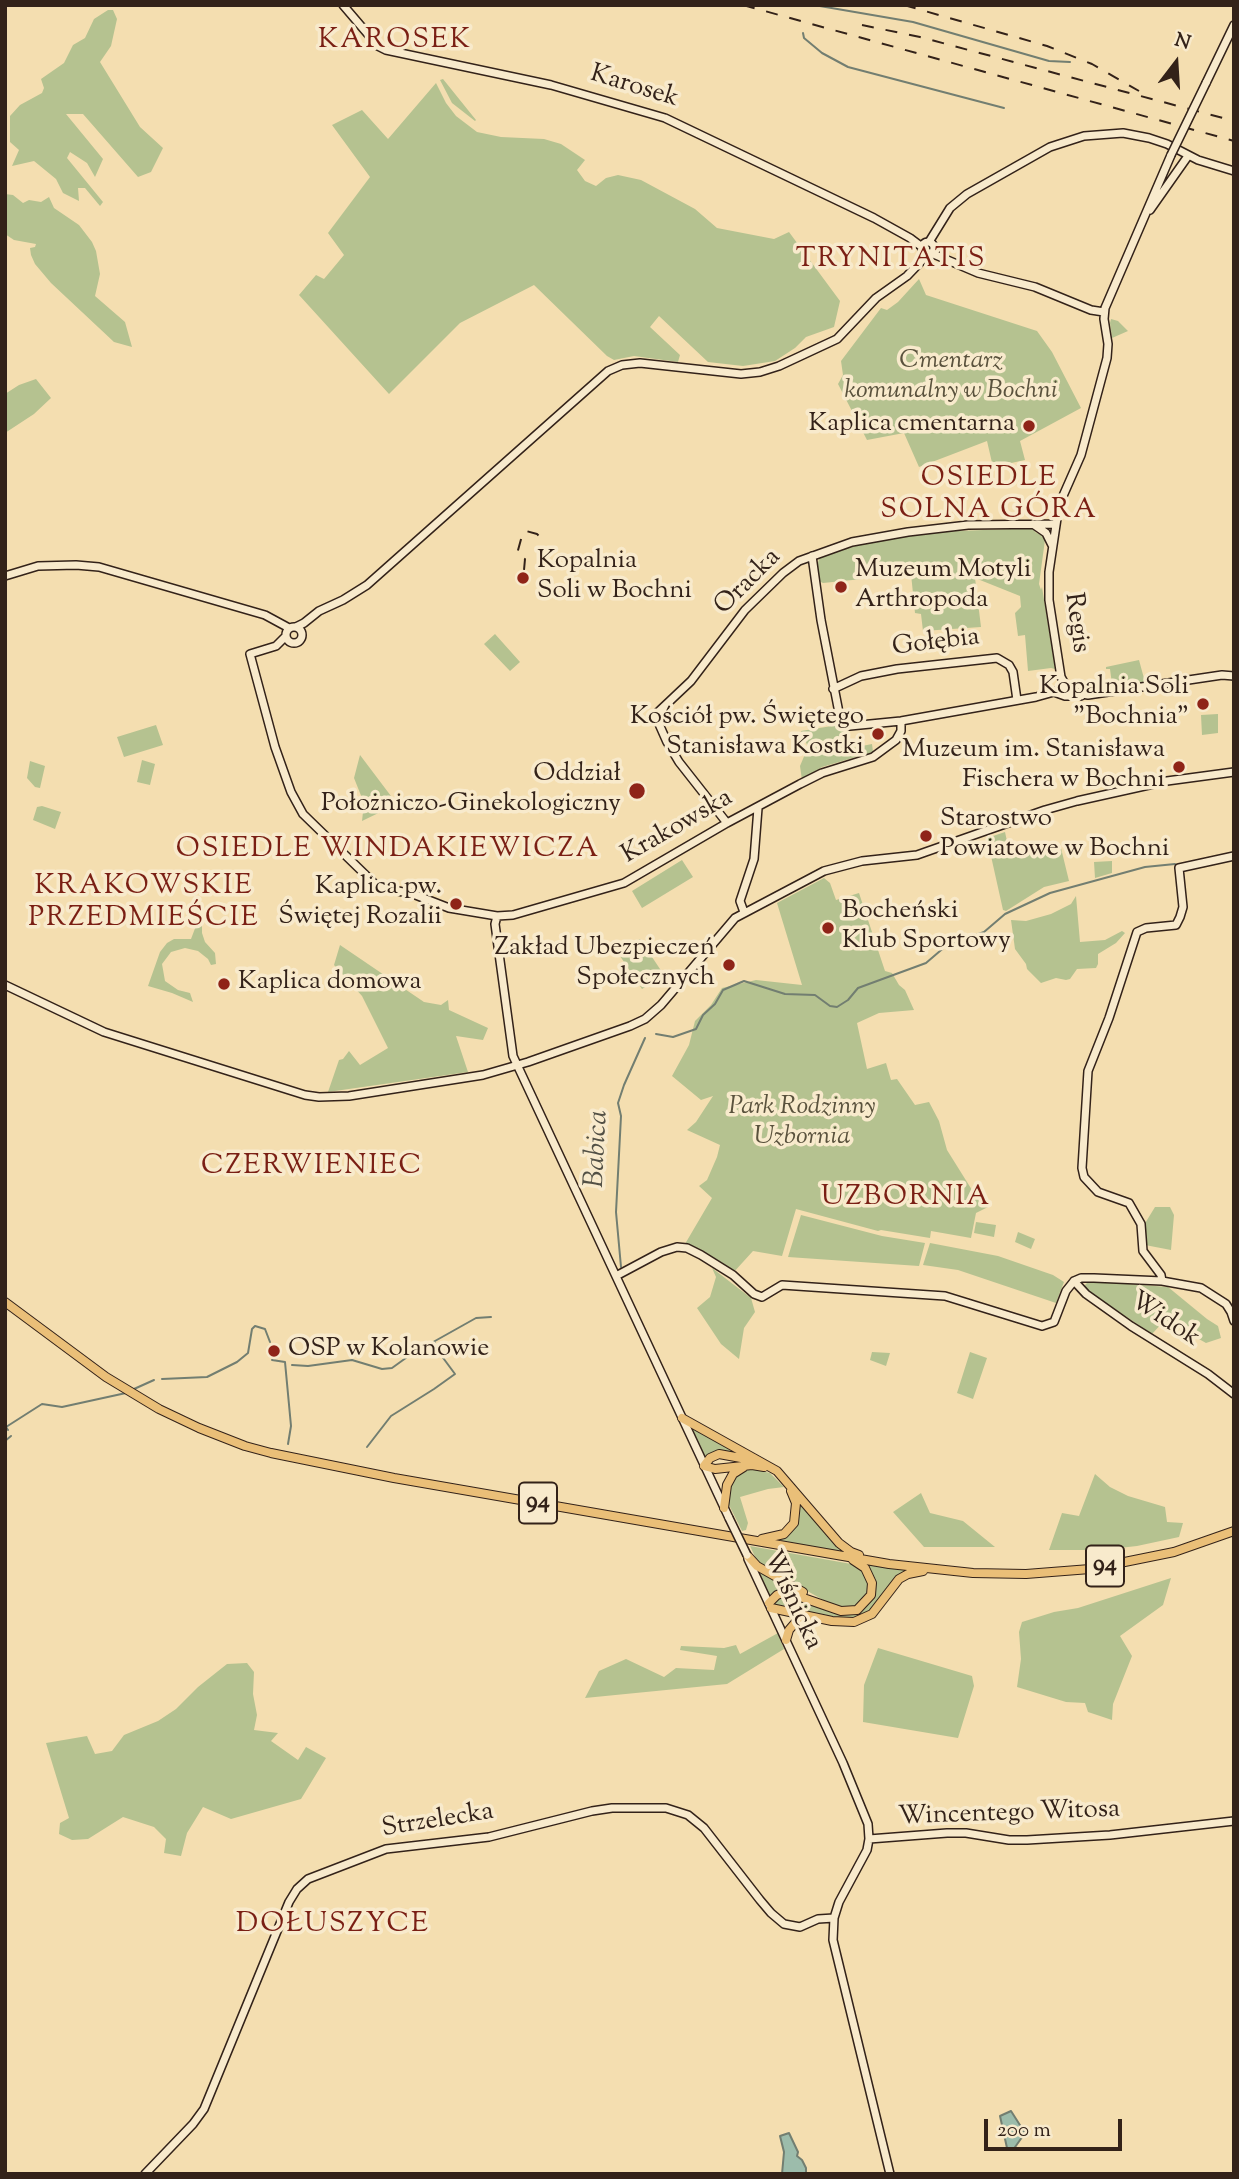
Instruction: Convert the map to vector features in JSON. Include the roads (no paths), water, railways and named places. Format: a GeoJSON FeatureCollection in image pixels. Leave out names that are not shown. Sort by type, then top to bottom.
{"type":"FeatureCollection","features":[{"type":"Feature","properties":{"kind":"main road","name":"94"},"geometry":{"type":"LineString","coordinates":[[5,1302],[139,1398],[245,1446],[303,1461],[940,1571],[1000,1575],[1090,1569],[1174,1552],[1234,1531]]}},
{"type":"Feature","properties":{"kind":"main road"},"geometry":{"type":"LineString","coordinates":[[682,1418],[777,1471],[844,1548],[875,1561]]}},
{"type":"Feature","properties":{"kind":"main road"},"geometry":{"type":"LineString","coordinates":[[750,1540],[770,1539],[784,1534],[794,1523],[797,1510],[794,1497],[775,1473],[761,1466],[715,1469],[705,1466],[714,1455],[724,1454],[762,1462]]}},
{"type":"Feature","properties":{"kind":"main road"},"geometry":{"type":"LineString","coordinates":[[724,1508],[729,1479],[745,1466]]}},
{"type":"Feature","properties":{"kind":"main road"},"geometry":{"type":"LineString","coordinates":[[833,1554],[853,1560],[865,1568],[871,1577],[872,1591],[865,1603],[852,1611],[841,1611],[786,1592],[777,1595],[770,1606],[848,1623],[872,1614],[891,1587],[903,1577],[913,1573],[940,1571]]}},
{"type":"Feature","properties":{"kind":"main road"},"geometry":{"type":"LineString","coordinates":[[747,1555],[757,1566],[824,1604]]}},
{"type":"Feature","properties":{"kind":"main road"},"geometry":{"type":"LineString","coordinates":[[786,1640],[795,1623],[832,1621]]}},
{"type":"Feature","properties":{"kind":"street","name":"Karosek"},"geometry":{"type":"LineString","coordinates":[[343,5],[378,46],[386,50],[551,85],[665,118],[864,213],[943,257],[978,273],[1035,287],[1104,313]]}},
{"type":"Feature","properties":{"kind":"street"},"geometry":{"type":"LineString","coordinates":[[1155,199],[1171,155],[1234,25]]}},
{"type":"Feature","properties":{"kind":"street"},"geometry":{"type":"LineString","coordinates":[[497,916],[449,908],[413,894],[386,890],[375,885],[310,821],[298,806],[275,747],[250,654],[280,644],[319,611],[355,593],[372,580],[608,370],[632,363],[748,374],[772,368],[837,339],[876,298],[907,276],[920,261],[950,208],[967,194],[1050,147],[1084,136],[1123,133],[1158,141],[1188,156],[1234,171]]}},
{"type":"Feature","properties":{"kind":"street"},"geometry":{"type":"LineString","coordinates":[[1104,313],[1142,222],[1155,199],[1188,156]]}},
{"type":"Feature","properties":{"kind":"street","name":"Regis"},"geometry":{"type":"LineString","coordinates":[[1066,686],[1061,677],[1048,579],[1061,500],[1081,455],[1107,358],[1104,313]]}},
{"type":"Feature","properties":{"kind":"street"},"geometry":{"type":"LineString","coordinates":[[1030,523],[1046,533],[1052,546]]}},
{"type":"Feature","properties":{"kind":"street","name":"Oracka"},"geometry":{"type":"LineString","coordinates":[[727,823],[679,762],[655,715],[691,681],[745,610],[783,573],[799,561],[852,541],[968,525],[1055,524]]}},
{"type":"Feature","properties":{"kind":"street"},"geometry":{"type":"LineString","coordinates":[[812,556],[841,723],[850,726],[901,721],[1013,701],[1054,692],[1066,686],[1085,695]]}},
{"type":"Feature","properties":{"kind":"street"},"geometry":{"type":"LineString","coordinates":[[5,576],[38,566],[88,566],[130,575],[272,618],[300,642],[307,626],[328,607]]}},
{"type":"Feature","properties":{"kind":"street"},"geometry":{"type":"LineString","coordinates":[[290,633],[301,630],[303,634]]}},
{"type":"Feature","properties":{"kind":"street","name":"Gołębia"},"geometry":{"type":"LineString","coordinates":[[833,689],[873,673],[997,658],[1009,665],[1013,671],[1013,701]]}},
{"type":"Feature","properties":{"kind":"street"},"geometry":{"type":"LineString","coordinates":[[1054,692],[1068,697],[1222,675],[1234,676]]}},
{"type":"Feature","properties":{"kind":"street","name":"Krakowska"},"geometry":{"type":"LineString","coordinates":[[497,916],[513,915],[624,883],[727,823],[821,773],[873,757],[896,740],[901,732],[901,721]]}},
{"type":"Feature","properties":{"kind":"street"},"geometry":{"type":"LineString","coordinates":[[5,985],[104,1032],[293,1092],[319,1097],[349,1096],[483,1074],[518,1066],[630,1026],[647,1017],[723,930],[744,912],[832,869],[862,861],[913,856],[1045,810],[1117,792],[1167,781],[1234,772]]}},
{"type":"Feature","properties":{"kind":"street"},"geometry":{"type":"LineString","coordinates":[[744,912],[740,901],[754,859],[758,807]]}},
{"type":"Feature","properties":{"kind":"street"},"geometry":{"type":"LineString","coordinates":[[1162,1281],[1161,1275],[1143,1251],[1141,1224],[1129,1203],[1098,1192],[1084,1177],[1082,1168],[1088,1071],[1109,1018],[1137,932],[1176,925],[1183,907],[1178,868],[1234,856]]}},
{"type":"Feature","properties":{"kind":"street","name":"Wiśnicka"},"geometry":{"type":"LineString","coordinates":[[497,916],[495,923],[513,1056],[786,1640],[859,1801],[869,1839]]}},
{"type":"Feature","properties":{"kind":"street"},"geometry":{"type":"LineString","coordinates":[[616,1276],[661,1252],[677,1247],[687,1248],[733,1275],[754,1294],[762,1297],[782,1285],[945,1296],[1042,1326],[1048,1326],[1056,1320],[1066,1291],[1074,1281],[1081,1278],[1162,1281],[1201,1288],[1226,1304],[1234,1321]]}},
{"type":"Feature","properties":{"kind":"street","name":"Widok"},"geometry":{"type":"LineString","coordinates":[[1074,1281],[1086,1294],[1234,1394]]}},
{"type":"Feature","properties":{"kind":"street","name":"Strzelecka"},"geometry":{"type":"LineString","coordinates":[[145,2174],[204,2109],[289,1902],[297,1889],[308,1879],[373,1854],[398,1846],[489,1837],[612,1808],[666,1808],[688,1815],[704,1828],[760,1900],[788,1926],[800,1927],[824,1918],[834,1918]]}},
{"type":"Feature","properties":{"kind":"street","name":"Wincentego Witosa"},"geometry":{"type":"LineString","coordinates":[[869,1839],[947,1833],[1027,1840],[1110,1835],[1234,1821]]}},
{"type":"Feature","properties":{"kind":"street"},"geometry":{"type":"LineString","coordinates":[[869,1839],[861,1864],[843,1892],[834,1918],[833,1940],[890,2174]]}},
{"type":"Feature","properties":{"kind":"waterway"},"geometry":{"type":"LineString","coordinates":[[814,5],[913,22],[1049,61],[1070,62]]}},
{"type":"Feature","properties":{"kind":"waterway"},"geometry":{"type":"LineString","coordinates":[[803,33],[804,38],[822,53],[848,67],[1004,108]]}},
{"type":"Feature","properties":{"kind":"waterway","name":"Babica"},"geometry":{"type":"LineString","coordinates":[[656,1034],[673,1037],[696,1029],[703,1015],[715,1004],[723,990],[744,981],[785,994],[815,995],[830,1006],[837,1007],[848,1000],[858,988],[926,963],[947,945],[984,932],[1005,914],[1050,893],[1145,867],[1175,864]]}},
{"type":"Feature","properties":{"kind":"waterway","name":"Babica"},"geometry":{"type":"LineString","coordinates":[[621,1267],[616,1212],[621,1116],[618,1103],[645,1038]]}},
{"type":"Feature","properties":{"kind":"waterway","name":"Babica"},"geometry":{"type":"LineString","coordinates":[[292,1365],[308,1366],[352,1360],[382,1369],[392,1368],[476,1318],[491,1317]]}},
{"type":"Feature","properties":{"kind":"waterway","name":"Babica"},"geometry":{"type":"LineString","coordinates":[[162,1379],[207,1377],[237,1362],[248,1353],[252,1329],[255,1326],[265,1329],[270,1342]]}},
{"type":"Feature","properties":{"kind":"waterway"},"geometry":{"type":"LineString","coordinates":[[367,1447],[391,1416],[455,1374],[435,1347],[435,1343]]}},
{"type":"Feature","properties":{"kind":"waterway"},"geometry":{"type":"LineString","coordinates":[[272,1360],[285,1362],[291,1426],[288,1444]]}},
{"type":"Feature","properties":{"kind":"waterway","name":"Babica"},"geometry":{"type":"LineString","coordinates":[[134,1389],[154,1380]]}},
{"type":"Feature","properties":{"kind":"waterway","name":"Babica"},"geometry":{"type":"LineString","coordinates":[[8,1430],[6,1427],[42,1404],[62,1407],[126,1393]]}},
{"type":"Feature","properties":{"kind":"waterway","name":"Babica"},"geometry":{"type":"LineString","coordinates":[[5,1441],[11,1436]]}},
{"type":"Feature","properties":{"kind":"railway"},"geometry":{"type":"LineString","coordinates":[[743,5],[1234,141]]}},
{"type":"Feature","properties":{"kind":"railway"},"geometry":{"type":"LineString","coordinates":[[904,5],[1047,46],[1092,64],[1139,91]]}},
{"type":"Feature","properties":{"kind":"railway"},"geometry":{"type":"LineString","coordinates":[[862,25],[920,37],[1234,121]]}},
{"type":"Feature","properties":{"kind":"railway"},"geometry":{"type":"LineString","coordinates":[[524,570],[525,559],[517,554],[523,532],[537,534],[541,538]]}},
{"type":"Feature","properties":{"kind":"place","name":"Kaplica cmentarna"},"geometry":{"type":"Point","coordinates":[1029,426]}},
{"type":"Feature","properties":{"kind":"place","name":"Kopalnia Soli w Bochni"},"geometry":{"type":"Point","coordinates":[523,578]}},
{"type":"Feature","properties":{"kind":"place","name":"Muzeum Motyli Arthropoda"},"geometry":{"type":"Point","coordinates":[841,587]}},
{"type":"Feature","properties":{"kind":"place","name":"Kopalnia Soli \"Bochnia\""},"geometry":{"type":"Point","coordinates":[1203,704]}},
{"type":"Feature","properties":{"kind":"place","name":"Kościół pw. Świętego Stanisława Kostki"},"geometry":{"type":"Point","coordinates":[878,734]}},
{"type":"Feature","properties":{"kind":"place","name":"Muzeum im. Stanisława Fischera w Bochni"},"geometry":{"type":"Point","coordinates":[1179,767]}},
{"type":"Feature","properties":{"kind":"place","name":"Oddział Położniczo-Ginekologiczny"},"geometry":{"type":"Point","coordinates":[637,791]}},
{"type":"Feature","properties":{"kind":"place","name":"Starostwo Powiatowe w Bochni"},"geometry":{"type":"Point","coordinates":[926,836]}},
{"type":"Feature","properties":{"kind":"place","name":"Kaplica pw. Świętej Rozalii"},"geometry":{"type":"Point","coordinates":[456,904]}},
{"type":"Feature","properties":{"kind":"place","name":"Bocheński Klub Sportowy"},"geometry":{"type":"Point","coordinates":[828,928]}},
{"type":"Feature","properties":{"kind":"place","name":"Zakład Ubezpieczeń Społecznych"},"geometry":{"type":"Point","coordinates":[729,965]}},
{"type":"Feature","properties":{"kind":"place","name":"Kaplica domowa"},"geometry":{"type":"Point","coordinates":[224,984]}},
{"type":"Feature","properties":{"kind":"place","name":"OSP w Kolanowie"},"geometry":{"type":"Point","coordinates":[274,1351]}},
{"type":"Feature","properties":{"kind":"district","name":"KAROSEK"},"geometry":{"type":"Point","coordinates":[395,42]}},
{"type":"Feature","properties":{"kind":"district","name":"TRYNITATIS"},"geometry":{"type":"Point","coordinates":[891,261]}},
{"type":"Feature","properties":{"kind":"district","name":"OSIEDLE SOLNA GÓRA"},"geometry":{"type":"Point","coordinates":[989,496]}},
{"type":"Feature","properties":{"kind":"district","name":"OSIEDLE WINDAKIEWICZA"},"geometry":{"type":"Point","coordinates":[388,851]}},
{"type":"Feature","properties":{"kind":"district","name":"KRAKOWSKIE PRZEDMIEŚCIE"},"geometry":{"type":"Point","coordinates":[144,904]}},
{"type":"Feature","properties":{"kind":"district","name":"CZERWIENIEC"},"geometry":{"type":"Point","coordinates":[312,1168]}},
{"type":"Feature","properties":{"kind":"district","name":"UZBORNIA"},"geometry":{"type":"Point","coordinates":[906,1199]}},
{"type":"Feature","properties":{"kind":"district","name":"DOŁUSZYCE"},"geometry":{"type":"Point","coordinates":[333,1926]}},
{"type":"Feature","properties":{"kind":"park label","name":"Cmentarz komunalny w Bochni"},"geometry":{"type":"Point","coordinates":[951,378]}},
{"type":"Feature","properties":{"kind":"park label","name":"Park Rodzinny Uzbornia"},"geometry":{"type":"Point","coordinates":[802,1124]}}]}
